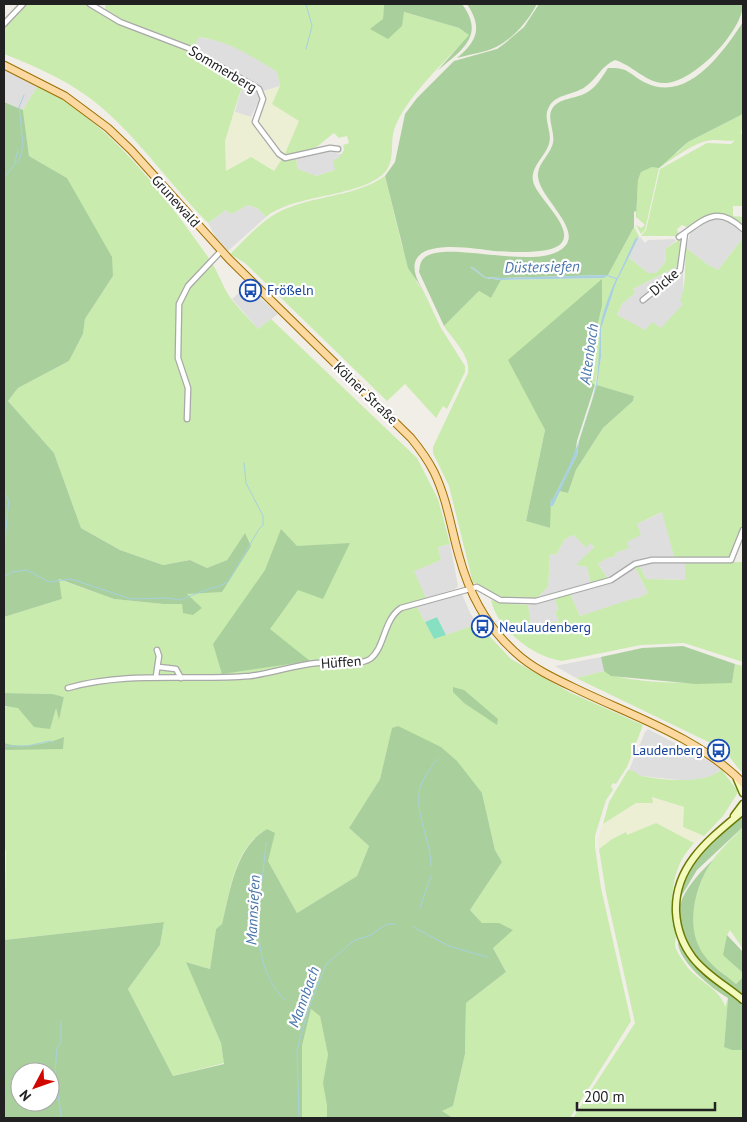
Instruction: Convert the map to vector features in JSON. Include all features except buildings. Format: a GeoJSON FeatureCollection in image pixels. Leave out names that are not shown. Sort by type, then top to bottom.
{"type":"FeatureCollection","features":[{"type":"Feature","properties":{"kind":"main road","name":"Grunewald"},"geometry":{"type":"LineString","coordinates":[[4,64],[65,96],[89,112],[127,146],[225,255]]}},
{"type":"Feature","properties":{"kind":"main road","name":"Kölner Straße"},"geometry":{"type":"LineString","coordinates":[[225,255],[411,438],[424,455],[442,492],[469,588],[488,622],[516,653],[554,678],[690,742],[714,758],[743,783]]}},
{"type":"Feature","properties":{"kind":"main road"},"geometry":{"type":"LineString","coordinates":[[735,775],[743,793]]}},
{"type":"Feature","properties":{"kind":"main road"},"geometry":{"type":"LineString","coordinates":[[743,805],[687,866],[678,890],[676,914],[682,938],[693,958],[704,970],[743,1000]]}},
{"type":"Feature","properties":{"kind":"street"},"geometry":{"type":"LineString","coordinates":[[4,24],[22,4]]}},
{"type":"Feature","properties":{"kind":"street","name":"Sommerberg"},"geometry":{"type":"LineString","coordinates":[[90,4],[120,22],[188,48],[259,89],[263,99],[256,122],[282,157],[290,159],[330,148],[338,149]]}},
{"type":"Feature","properties":{"kind":"street"},"geometry":{"type":"LineString","coordinates":[[679,237],[704,219],[712,216],[734,220],[743,229]]}},
{"type":"Feature","properties":{"kind":"street","name":"Dicke"},"geometry":{"type":"LineString","coordinates":[[643,300],[680,270],[685,233]]}},
{"type":"Feature","properties":{"kind":"street"},"geometry":{"type":"LineString","coordinates":[[186,418],[188,388],[178,358],[179,304],[188,286],[225,255]]}},
{"type":"Feature","properties":{"kind":"street"},"geometry":{"type":"LineString","coordinates":[[469,588],[477,587],[489,595],[508,602],[536,601],[611,580],[635,564],[659,558],[731,560],[743,530]]}},
{"type":"Feature","properties":{"kind":"street","name":"Hüffen"},"geometry":{"type":"LineString","coordinates":[[68,688],[84,684],[156,676],[182,678],[251,676],[316,663],[362,662],[374,654],[396,611],[469,588]]}},
{"type":"Feature","properties":{"kind":"street"},"geometry":{"type":"LineString","coordinates":[[487,602],[489,595]]}},
{"type":"Feature","properties":{"kind":"street"},"geometry":{"type":"LineString","coordinates":[[156,676],[159,667],[158,650]]}},
{"type":"Feature","properties":{"kind":"street","name":"Hüffen"},"geometry":{"type":"LineString","coordinates":[[159,667],[176,669],[182,678]]}},
{"type":"Feature","properties":{"kind":"shaded area"},"geometry":{"type":"Polygon","coordinates":[[[198,37],[221,41],[252,55],[277,72],[280,86],[264,91],[193,48],[198,37]]]}},
{"type":"Feature","properties":{"kind":"shaded area"},"geometry":{"type":"Polygon","coordinates":[[[4,70],[38,85],[23,110],[4,102],[4,70]]]}},
{"type":"Feature","properties":{"kind":"shaded area"},"geometry":{"type":"Polygon","coordinates":[[[243,83],[257,90],[261,96],[251,117],[235,112],[243,83]]]}},
{"type":"Feature","properties":{"kind":"shaded area"},"geometry":{"type":"Polygon","coordinates":[[[331,149],[338,154],[342,154],[335,170],[315,176],[298,169],[296,159],[331,149]]]}},
{"type":"Feature","properties":{"kind":"shaded area"},"geometry":{"type":"Polygon","coordinates":[[[248,205],[257,208],[266,217],[228,251],[216,238],[208,223],[226,210],[231,214],[248,205]]]}},
{"type":"Feature","properties":{"kind":"shaded area"},"geometry":{"type":"Polygon","coordinates":[[[717,218],[734,223],[743,232],[743,238],[718,270],[686,248],[691,231],[702,222],[717,218]]]}},
{"type":"Feature","properties":{"kind":"shaded area"},"geometry":{"type":"Polygon","coordinates":[[[640,237],[645,243],[648,240],[674,239],[676,241],[665,249],[666,261],[656,273],[648,273],[628,257],[636,240],[640,237]]]}},
{"type":"Feature","properties":{"kind":"shaded area"},"geometry":{"type":"Polygon","coordinates":[[[680,265],[678,270],[643,302],[683,270],[684,304],[661,329],[645,330],[617,316],[622,304],[635,293],[633,289],[680,265]]]}},
{"type":"Feature","properties":{"kind":"shaded area"},"geometry":{"type":"Polygon","coordinates":[[[247,286],[278,314],[258,329],[232,299],[247,286]]]}},
{"type":"Feature","properties":{"kind":"shaded area"},"geometry":{"type":"Polygon","coordinates":[[[663,512],[674,557],[648,557],[633,563],[608,579],[598,564],[607,558],[616,556],[615,553],[628,548],[626,542],[637,524],[663,512]]]}},
{"type":"Feature","properties":{"kind":"shaded area"},"geometry":{"type":"Polygon","coordinates":[[[574,535],[586,547],[590,543],[594,547],[577,565],[587,567],[591,585],[536,599],[548,587],[550,554],[556,555],[565,539],[574,535]]]}},
{"type":"Feature","properties":{"kind":"shaded area"},"geometry":{"type":"Polygon","coordinates":[[[450,544],[458,586],[455,589],[426,598],[413,571],[441,560],[438,547],[450,544]]]}},
{"type":"Feature","properties":{"kind":"shaded area"},"geometry":{"type":"Polygon","coordinates":[[[657,561],[685,561],[685,580],[646,579],[639,565],[657,561]]]}},
{"type":"Feature","properties":{"kind":"shaded area"},"geometry":{"type":"Polygon","coordinates":[[[635,567],[648,593],[636,599],[580,616],[571,596],[572,593],[612,581],[635,567]]]}},
{"type":"Feature","properties":{"kind":"shaded area"},"geometry":{"type":"Polygon","coordinates":[[[457,593],[462,594],[470,613],[478,624],[446,635],[437,617],[425,622],[416,605],[457,593]]]}},
{"type":"Feature","properties":{"kind":"shaded area"},"geometry":{"type":"Polygon","coordinates":[[[555,598],[558,610],[555,612],[559,621],[531,626],[528,605],[555,598]]]}},
{"type":"Feature","properties":{"kind":"shaded area"},"geometry":{"type":"Polygon","coordinates":[[[601,657],[604,671],[576,678],[555,666],[601,657]]]}},
{"type":"Feature","properties":{"kind":"shaded area"},"geometry":{"type":"Polygon","coordinates":[[[648,729],[706,759],[721,769],[713,776],[689,781],[641,776],[629,770],[648,729]]]}},
{"type":"Feature","properties":{"kind":"green space"},"geometry":{"type":"Polygon","coordinates":[[[25,4],[87,4],[117,23],[179,47],[243,83],[225,141],[226,171],[251,157],[274,171],[282,159],[296,159],[298,169],[316,176],[335,170],[333,160],[339,158],[344,150],[343,145],[349,143],[347,136],[339,138],[334,133],[317,147],[306,153],[284,156],[299,121],[272,104],[280,86],[277,72],[240,50],[211,39],[199,37],[193,48],[107,13],[106,4],[384,4],[383,19],[403,12],[459,28],[470,35],[438,67],[407,105],[394,130],[389,166],[375,180],[346,191],[294,203],[266,217],[257,208],[248,205],[231,214],[226,210],[208,223],[143,149],[101,107],[79,90],[55,76],[4,54],[4,27],[25,4]]]}},
{"type":"Feature","properties":{"kind":"green space"},"geometry":{"type":"Polygon","coordinates":[[[384,4],[462,4],[469,15],[472,25],[468,42],[437,71],[469,35],[459,28],[404,12],[402,26],[388,39],[370,29],[383,19],[384,4]]]}},
{"type":"Feature","properties":{"kind":"green space"},"geometry":{"type":"Polygon","coordinates":[[[467,4],[537,4],[529,17],[509,39],[487,51],[457,58],[469,46],[476,34],[475,20],[467,4]]]}},
{"type":"Feature","properties":{"kind":"green space"},"geometry":{"type":"Polygon","coordinates":[[[539,4],[743,4],[741,15],[735,28],[725,41],[701,66],[688,75],[675,81],[656,82],[615,60],[606,66],[585,87],[560,97],[552,103],[547,112],[550,134],[549,144],[534,171],[533,181],[541,196],[561,223],[564,232],[563,240],[558,246],[552,249],[528,252],[459,247],[432,249],[422,253],[416,261],[415,272],[423,290],[408,268],[385,176],[395,162],[405,114],[417,98],[454,61],[497,49],[524,27],[539,4]]]}},
{"type":"Feature","properties":{"kind":"green space"},"geometry":{"type":"Polygon","coordinates":[[[743,22],[743,114],[688,142],[659,168],[652,167],[641,172],[638,180],[634,227],[608,275],[501,278],[485,277],[470,267],[485,278],[501,280],[491,298],[479,291],[444,326],[419,272],[424,258],[435,253],[450,252],[511,257],[548,255],[562,249],[568,241],[565,223],[544,192],[539,182],[538,173],[540,166],[551,149],[553,141],[550,113],[555,105],[590,91],[608,68],[625,70],[646,83],[661,87],[676,86],[690,80],[715,60],[743,22]]]}},
{"type":"Feature","properties":{"kind":"green space"},"geometry":{"type":"Polygon","coordinates":[[[38,85],[89,119],[133,161],[190,232],[211,262],[232,300],[258,329],[271,319],[417,458],[438,499],[450,544],[438,547],[441,560],[414,571],[426,598],[399,607],[400,611],[416,605],[434,639],[478,624],[511,659],[569,692],[643,725],[627,767],[616,784],[613,783],[611,786],[613,790],[606,800],[595,836],[601,888],[631,1021],[570,1118],[453,1118],[441,1111],[453,1106],[465,1054],[466,1003],[506,972],[493,948],[499,923],[482,923],[470,910],[502,862],[495,850],[482,793],[392,729],[380,779],[349,828],[369,846],[357,876],[297,913],[268,861],[267,829],[247,847],[235,871],[222,925],[216,929],[210,969],[187,962],[221,1043],[224,1063],[173,1076],[128,989],[160,945],[164,922],[4,940],[6,852],[4,845],[4,707],[56,707],[59,719],[64,697],[53,694],[4,693],[4,617],[62,599],[58,579],[114,599],[163,604],[182,604],[186,593],[222,592],[245,533],[227,560],[207,568],[190,560],[163,565],[120,550],[81,528],[54,453],[8,401],[18,388],[69,361],[83,334],[85,319],[113,276],[67,178],[29,156],[23,110],[38,85]]]}},
{"type":"Feature","properties":{"kind":"green space"},"geometry":{"type":"Polygon","coordinates":[[[280,86],[299,121],[284,156],[259,124],[258,119],[266,101],[264,91],[280,86]]]}},
{"type":"Feature","properties":{"kind":"green space"},"geometry":{"type":"Polygon","coordinates":[[[4,102],[23,110],[29,156],[67,178],[112,257],[113,276],[85,319],[83,334],[69,361],[18,388],[8,401],[54,453],[81,528],[120,550],[163,565],[190,560],[207,568],[227,560],[245,533],[251,546],[222,592],[187,594],[202,608],[193,615],[183,613],[182,604],[114,599],[59,579],[62,599],[4,617],[4,102]]]}},
{"type":"Feature","properties":{"kind":"green space"},"geometry":{"type":"Polygon","coordinates":[[[235,112],[251,117],[282,159],[275,171],[226,171],[225,141],[235,112]]]}},
{"type":"Feature","properties":{"kind":"green space"},"geometry":{"type":"Polygon","coordinates":[[[743,114],[742,126],[737,139],[733,141],[714,140],[700,143],[659,168],[645,230],[641,234],[636,225],[641,228],[645,225],[636,217],[638,180],[641,172],[678,152],[688,142],[743,114]]]}},
{"type":"Feature","properties":{"kind":"green space"},"geometry":{"type":"Polygon","coordinates":[[[743,132],[743,206],[733,206],[733,216],[743,217],[743,225],[729,217],[716,215],[702,219],[689,228],[682,225],[677,229],[679,236],[641,236],[646,230],[660,169],[707,143],[731,144],[743,132]]]}},
{"type":"Feature","properties":{"kind":"green space"},"geometry":{"type":"Polygon","coordinates":[[[385,176],[402,246],[417,283],[423,290],[441,328],[465,366],[465,372],[447,409],[443,406],[436,418],[405,384],[387,401],[245,263],[230,254],[258,226],[277,213],[303,203],[360,189],[385,176]]]}},
{"type":"Feature","properties":{"kind":"green space"},"geometry":{"type":"Polygon","coordinates":[[[634,227],[639,236],[635,239],[617,278],[608,275],[634,227]]]}},
{"type":"Feature","properties":{"kind":"green space"},"geometry":{"type":"Polygon","coordinates":[[[682,238],[680,265],[633,289],[635,293],[622,304],[617,315],[645,330],[652,322],[661,328],[683,304],[680,300],[684,282],[686,248],[718,270],[743,238],[743,527],[730,557],[725,559],[674,557],[662,512],[637,524],[641,535],[627,542],[629,548],[615,553],[616,556],[607,558],[598,564],[608,579],[591,585],[587,567],[576,565],[594,547],[590,543],[586,548],[574,535],[565,539],[556,555],[550,554],[548,587],[536,599],[503,598],[473,583],[449,486],[433,453],[433,447],[468,373],[467,360],[464,354],[444,326],[479,291],[491,298],[501,280],[604,278],[607,276],[616,279],[600,329],[600,356],[595,385],[592,384],[596,332],[602,306],[602,280],[509,360],[545,430],[526,521],[550,528],[550,506],[553,506],[559,491],[568,493],[576,470],[603,428],[633,401],[634,396],[597,385],[601,357],[601,329],[616,283],[628,257],[648,273],[656,273],[666,261],[665,249],[682,238]]]}},
{"type":"Feature","properties":{"kind":"green space"},"geometry":{"type":"Polygon","coordinates":[[[602,279],[602,306],[596,332],[592,383],[595,385],[577,441],[575,455],[553,499],[551,499],[550,528],[526,521],[545,430],[508,360],[602,279]]]}},
{"type":"Feature","properties":{"kind":"green space"},"geometry":{"type":"Polygon","coordinates":[[[597,385],[634,396],[633,401],[603,428],[576,470],[568,493],[559,491],[577,455],[579,441],[597,385]]]}},
{"type":"Feature","properties":{"kind":"green space"},"geometry":{"type":"Polygon","coordinates":[[[281,529],[297,546],[350,543],[323,599],[298,590],[270,629],[310,661],[222,674],[213,644],[265,570],[281,529]]]}},
{"type":"Feature","properties":{"kind":"green space"},"geometry":{"type":"Polygon","coordinates":[[[685,561],[743,562],[743,662],[684,643],[641,645],[562,661],[540,654],[518,640],[501,621],[491,600],[528,605],[531,626],[559,621],[555,612],[558,610],[555,598],[572,593],[571,596],[580,616],[636,599],[648,593],[635,567],[639,565],[646,579],[685,580],[685,561]]]}},
{"type":"Feature","properties":{"kind":"green space"},"geometry":{"type":"Polygon","coordinates":[[[437,617],[446,635],[434,639],[425,622],[437,617]]]}},
{"type":"Feature","properties":{"kind":"green space"},"geometry":{"type":"Polygon","coordinates":[[[683,646],[735,664],[732,683],[696,684],[611,676],[604,671],[601,657],[642,648],[683,646]]]}},
{"type":"Feature","properties":{"kind":"green space"},"geometry":{"type":"Polygon","coordinates":[[[735,664],[743,666],[743,773],[721,748],[576,678],[604,671],[614,676],[646,681],[732,683],[735,664]]]}},
{"type":"Feature","properties":{"kind":"green space"},"geometry":{"type":"Polygon","coordinates":[[[453,687],[464,690],[498,719],[497,725],[464,703],[453,692],[453,687]]]}},
{"type":"Feature","properties":{"kind":"green space"},"geometry":{"type":"Polygon","coordinates":[[[4,693],[53,694],[64,697],[59,720],[56,708],[50,729],[34,727],[18,708],[4,706],[4,693]]]}},
{"type":"Feature","properties":{"kind":"green space"},"geometry":{"type":"Polygon","coordinates":[[[398,726],[441,747],[457,761],[482,793],[495,850],[502,862],[470,910],[482,923],[499,923],[513,930],[493,948],[506,972],[466,1003],[465,1054],[453,1106],[442,1111],[453,1118],[327,1118],[323,1083],[328,1055],[320,1016],[311,1009],[302,1046],[302,1118],[4,1118],[4,940],[164,922],[160,945],[128,989],[173,1076],[224,1064],[221,1043],[186,962],[210,969],[216,929],[222,924],[235,871],[241,859],[256,837],[267,829],[275,833],[268,861],[297,913],[357,876],[369,846],[349,828],[380,779],[392,728],[398,726]]]}},
{"type":"Feature","properties":{"kind":"green space"},"geometry":{"type":"Polygon","coordinates":[[[64,737],[63,749],[4,750],[4,743],[18,746],[34,745],[64,737]]]}},
{"type":"Feature","properties":{"kind":"green space"},"geometry":{"type":"Polygon","coordinates":[[[721,769],[737,790],[737,794],[723,816],[704,836],[683,827],[684,807],[652,797],[653,803],[636,803],[603,824],[609,802],[628,770],[650,778],[684,780],[706,777],[715,774],[721,769]]]}},
{"type":"Feature","properties":{"kind":"green space"},"geometry":{"type":"Polygon","coordinates":[[[651,797],[684,807],[683,827],[704,836],[694,843],[656,823],[627,835],[625,832],[599,849],[598,841],[603,824],[636,803],[652,803],[651,797]]]}},
{"type":"Feature","properties":{"kind":"green space"},"geometry":{"type":"Polygon","coordinates":[[[743,813],[743,827],[697,870],[679,900],[683,885],[695,861],[743,813]]]}},
{"type":"Feature","properties":{"kind":"green space"},"geometry":{"type":"Polygon","coordinates":[[[656,823],[694,843],[680,863],[673,885],[672,909],[676,933],[675,945],[678,954],[688,968],[715,991],[725,1007],[728,998],[724,1047],[743,1050],[743,1118],[573,1118],[635,1023],[606,893],[599,849],[612,839],[626,832],[627,835],[656,823]]]}},
{"type":"Feature","properties":{"kind":"green space"},"geometry":{"type":"Polygon","coordinates":[[[743,827],[743,949],[730,930],[727,935],[731,960],[743,973],[743,977],[736,984],[704,956],[694,934],[693,921],[697,895],[706,871],[719,852],[743,827]]]}},
{"type":"Feature","properties":{"kind":"green space"},"geometry":{"type":"Polygon","coordinates":[[[713,860],[701,881],[697,894],[693,920],[694,933],[704,955],[715,967],[736,984],[743,977],[743,995],[720,980],[699,961],[683,937],[679,924],[679,910],[684,896],[697,876],[713,860]]]}},
{"type":"Feature","properties":{"kind":"green space"},"geometry":{"type":"Polygon","coordinates":[[[727,935],[743,952],[743,973],[723,955],[727,935]]]}},
{"type":"Feature","properties":{"kind":"green space"},"geometry":{"type":"Polygon","coordinates":[[[678,942],[743,1006],[743,1050],[732,1050],[724,1047],[728,998],[697,974],[684,958],[679,949],[678,942]]]}},
{"type":"Feature","properties":{"kind":"green space"},"geometry":{"type":"Polygon","coordinates":[[[311,1009],[320,1015],[328,1055],[327,1118],[302,1118],[302,1046],[311,1009]]]}},
{"type":"Feature","properties":{"kind":"water"},"geometry":{"type":"Polygon","coordinates":[[[639,236],[616,283],[601,329],[601,357],[597,385],[591,403],[597,377],[600,326],[616,279],[607,276],[604,278],[501,280],[485,278],[470,267],[485,277],[608,275],[617,278],[635,239],[639,236]]]}},
{"type":"Feature","properties":{"kind":"water"},"geometry":{"type":"Polygon","coordinates":[[[579,440],[577,455],[553,506],[550,506],[551,499],[553,499],[560,485],[579,440]]]}},
{"type":"Feature","properties":{"kind":"waterway"},"geometry":{"type":"LineString","coordinates":[[306,4],[312,26],[306,49]]}},
{"type":"Feature","properties":{"kind":"waterway"},"geometry":{"type":"LineString","coordinates":[[4,177],[19,160],[21,154],[23,144],[19,107],[24,95]]}},
{"type":"Feature","properties":{"kind":"waterway"},"geometry":{"type":"LineString","coordinates":[[15,163],[18,149]]}},
{"type":"Feature","properties":{"kind":"waterway"},"geometry":{"type":"LineString","coordinates":[[4,577],[12,572],[27,570],[49,582],[71,579],[131,599],[166,598],[180,600],[228,582],[263,525],[263,516],[246,483],[244,463]]}},
{"type":"Feature","properties":{"kind":"waterway"},"geometry":{"type":"LineString","coordinates":[[4,483],[5,495],[9,500],[4,549]]}},
{"type":"Feature","properties":{"kind":"waterway"},"geometry":{"type":"LineString","coordinates":[[4,746],[27,746],[50,741],[54,743]]}},
{"type":"Feature","properties":{"kind":"waterway","name":"Mannbach"},"geometry":{"type":"LineString","coordinates":[[431,866],[419,808],[419,798],[423,780],[438,758]]}},
{"type":"Feature","properties":{"kind":"waterway","name":"Mannsiefen"},"geometry":{"type":"LineString","coordinates":[[266,843],[259,905],[260,947],[265,967],[273,985],[286,1001]]}},
{"type":"Feature","properties":{"kind":"waterway","name":"Mannbach"},"geometry":{"type":"LineString","coordinates":[[420,908],[431,876]]}},
{"type":"Feature","properties":{"kind":"waterway","name":"Mannbach"},"geometry":{"type":"LineString","coordinates":[[299,1118],[297,1050],[307,1013],[326,964],[355,940],[369,936],[387,924],[395,924]]}},
{"type":"Feature","properties":{"kind":"waterway"},"geometry":{"type":"LineString","coordinates":[[413,927],[449,946],[487,957]]}},
{"type":"Feature","properties":{"kind":"waterway","name":"Mannsiefen"},"geometry":{"type":"LineString","coordinates":[[295,1009],[306,1012]]}},
{"type":"Feature","properties":{"kind":"waterway"},"geometry":{"type":"LineString","coordinates":[[59,1118],[61,1114],[55,1073],[57,1048],[61,1042],[61,1022]]}},
{"type":"Feature","properties":{"kind":"place","name":"Frößeln"},"geometry":{"type":"Point","coordinates":[251,290]}},
{"type":"Feature","properties":{"kind":"place","name":"Neulaudenberg"},"geometry":{"type":"Point","coordinates":[483,627]}},
{"type":"Feature","properties":{"kind":"place","name":"Laudenberg"},"geometry":{"type":"Point","coordinates":[719,750]}},
{"type":"Feature","properties":{"kind":"water label","name":"Düstersiefen"},"geometry":{"type":"Point","coordinates":[542,267]}},
{"type":"Feature","properties":{"kind":"water label","name":"Altenbach"},"geometry":{"type":"Point","coordinates":[589,354]}}]}
